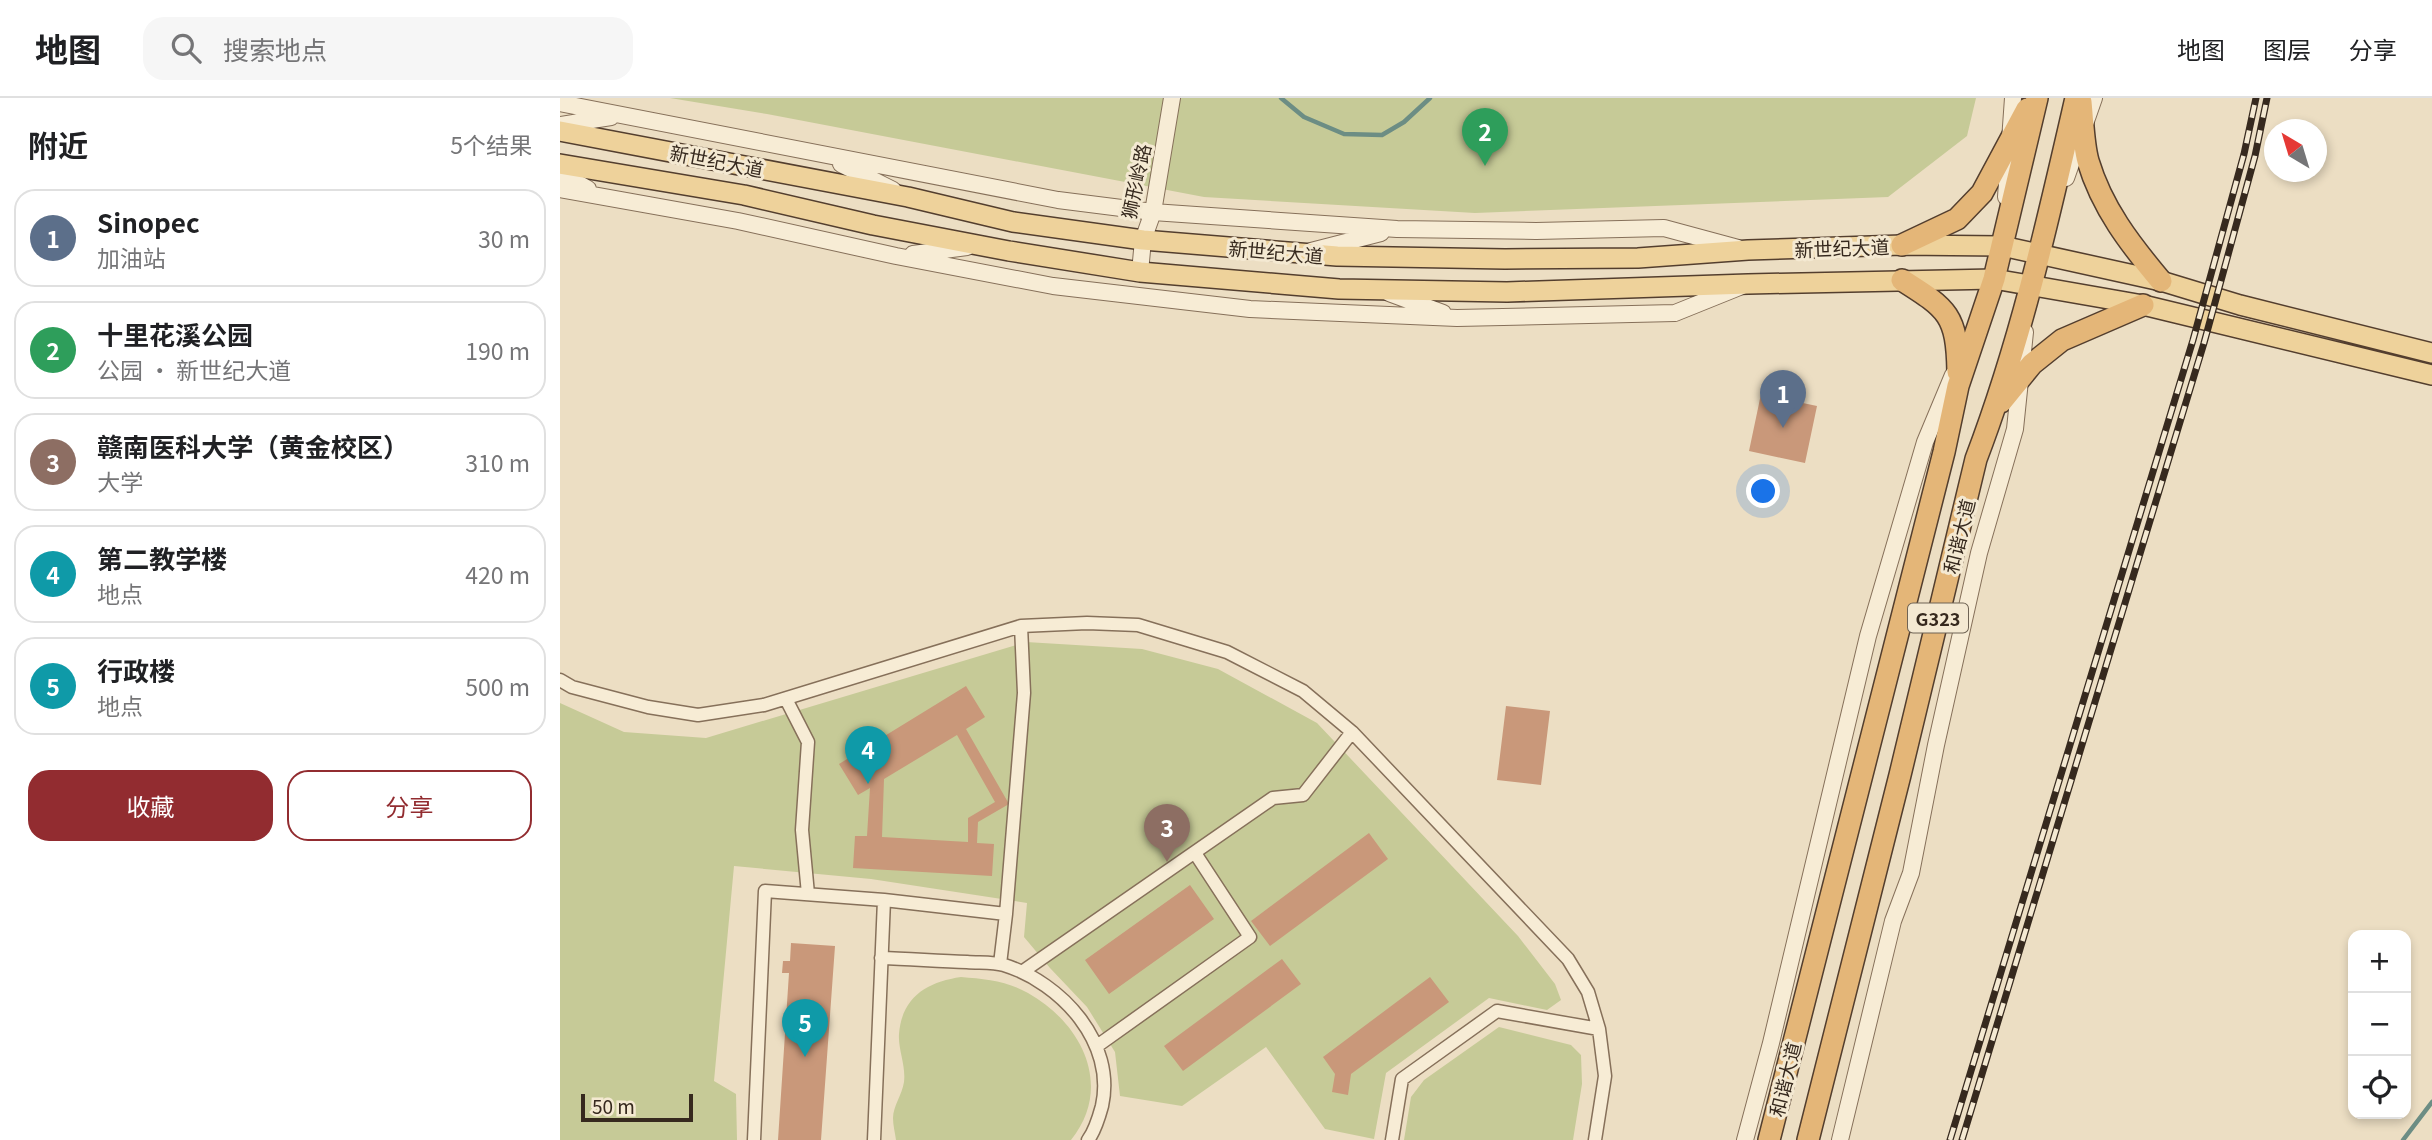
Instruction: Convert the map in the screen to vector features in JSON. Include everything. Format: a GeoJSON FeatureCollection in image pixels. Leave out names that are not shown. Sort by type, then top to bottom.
{"type":"FeatureCollection","features":[{"type":"Feature","properties":{"kind":"highway"},"geometry":{"type":"LineString","coordinates":[[1902,245],[1957,219],[1982,193],[2035,98]]}},
{"type":"Feature","properties":{"kind":"highway","name":"G323"},"geometry":{"type":"LineString","coordinates":[[2002,246],[2035,98]]}},
{"type":"Feature","properties":{"kind":"highway"},"geometry":{"type":"LineString","coordinates":[[2078,98],[2087,159],[2101,196],[2122,233],[2161,281]]}},
{"type":"Feature","properties":{"kind":"highway","name":"和谐大道"},"geometry":{"type":"LineString","coordinates":[[1808,1140],[1976,458],[1995,409],[2031,287],[2078,98]]}},
{"type":"Feature","properties":{"kind":"highway","name":"和谐大道"},"geometry":{"type":"LineString","coordinates":[[1769,1140],[1940,466],[1958,375],[1994,279],[2002,246]]}},
{"type":"Feature","properties":{"kind":"highway"},"geometry":{"type":"LineString","coordinates":[[1902,280],[1930,298],[1948,314],[1957,340],[1958,375]]}},
{"type":"Feature","properties":{"kind":"highway"},"geometry":{"type":"LineString","coordinates":[[1995,409],[2032,364],[2062,340],[2143,305]]}},
{"type":"Feature","properties":{"kind":"main road","name":"新世纪大道"},"geometry":{"type":"LineString","coordinates":[[560,131],[908,197],[1013,222],[1143,240],[1337,256],[1638,258],[1748,250],[1902,245],[2002,246],[2161,281],[2240,305],[2432,353]]}},
{"type":"Feature","properties":{"kind":"main road","name":"新世纪大道"},"geometry":{"type":"LineString","coordinates":[[560,164],[744,195],[873,225],[1140,272],[1339,289],[1520,292],[1994,279],[2143,305],[2432,375]]}},
{"type":"Feature","properties":{"kind":"street","name":"狮形岭路"},"geometry":{"type":"LineString","coordinates":[[1140,272],[1143,240],[1153,212],[1172,98]]}},
{"type":"Feature","properties":{"kind":"street"},"geometry":{"type":"LineString","coordinates":[[2002,246],[2013,98]]}},
{"type":"Feature","properties":{"kind":"street"},"geometry":{"type":"LineString","coordinates":[[2040,253],[2094,98]]}},
{"type":"Feature","properties":{"kind":"street"},"geometry":{"type":"LineString","coordinates":[[560,103],[1058,200],[1153,212],[1397,229],[1536,231],[1664,228],[1748,250]]}},
{"type":"Feature","properties":{"kind":"street"},"geometry":{"type":"LineString","coordinates":[[560,125],[623,114]]}},
{"type":"Feature","properties":{"kind":"street"},"geometry":{"type":"LineString","coordinates":[[823,155],[908,197]]}},
{"type":"Feature","properties":{"kind":"street"},"geometry":{"type":"LineString","coordinates":[[560,173],[600,196]]}},
{"type":"Feature","properties":{"kind":"street"},"geometry":{"type":"LineString","coordinates":[[560,189],[738,221],[896,256],[1053,286],[1250,309],[1457,318],[1675,313],[1748,284]]}},
{"type":"Feature","properties":{"kind":"street"},"geometry":{"type":"LineString","coordinates":[[1303,253],[1397,229]]}},
{"type":"Feature","properties":{"kind":"street"},"geometry":{"type":"LineString","coordinates":[[896,256],[979,245]]}},
{"type":"Feature","properties":{"kind":"street"},"geometry":{"type":"LineString","coordinates":[[1840,1140],[1893,920],[1911,873],[1979,553],[2015,429],[2031,287]]}},
{"type":"Feature","properties":{"kind":"street"},"geometry":{"type":"LineString","coordinates":[[1383,291],[1457,318]]}},
{"type":"Feature","properties":{"kind":"street"},"geometry":{"type":"LineString","coordinates":[[1745,1140],[1775,1029],[1868,636],[1924,442],[1958,375]]}},
{"type":"Feature","properties":{"kind":"street"},"geometry":{"type":"LineString","coordinates":[[560,680],[572,687],[648,707],[698,715],[786,699],[1021,626],[1087,623],[1138,625],[1227,652],[1303,691],[1352,732],[1568,959],[1588,992],[1599,1029],[1605,1076],[1595,1140]]}},
{"type":"Feature","properties":{"kind":"street"},"geometry":{"type":"LineString","coordinates":[[1000,964],[1024,693],[1021,626]]}},
{"type":"Feature","properties":{"kind":"street"},"geometry":{"type":"LineString","coordinates":[[786,699],[808,742],[802,830],[808,894]]}},
{"type":"Feature","properties":{"kind":"street"},"geometry":{"type":"LineString","coordinates":[[1022,972],[1273,798],[1303,794],[1352,732]]}},
{"type":"Feature","properties":{"kind":"street"},"geometry":{"type":"LineString","coordinates":[[1097,1046],[1250,937],[1195,853]]}},
{"type":"Feature","properties":{"kind":"street"},"geometry":{"type":"LineString","coordinates":[[754,1140],[765,891],[884,900],[1006,914]]}},
{"type":"Feature","properties":{"kind":"street"},"geometry":{"type":"LineString","coordinates":[[874,1140],[884,900]]}},
{"type":"Feature","properties":{"kind":"street"},"geometry":{"type":"LineString","coordinates":[[881,958],[1000,964],[1022,972],[1054,991],[1075,1013],[1097,1046],[1105,1074],[1105,1094],[1100,1114],[1088,1140]]}},
{"type":"Feature","properties":{"kind":"street"},"geometry":{"type":"LineString","coordinates":[[1392,1140],[1402,1079],[1497,1011],[1599,1029]]}},
{"type":"Feature","properties":{"kind":"green space"},"geometry":{"type":"Polygon","coordinates":[[[670,98],[1976,98],[1967,136],[1888,197],[1475,213],[1204,197],[670,98]]]}},
{"type":"Feature","properties":{"kind":"green space"},"geometry":{"type":"Polygon","coordinates":[[[1026,642],[1142,649],[1218,669],[1317,723],[1518,936],[1555,984],[1561,1000],[1547,1010],[1489,998],[1386,1073],[1374,1139],[1325,1129],[1266,1047],[1182,1106],[1120,1096],[1115,1052],[1087,1007],[1024,937],[1027,903],[871,879],[734,866],[714,1081],[736,1094],[737,1140],[560,1140],[560,703],[624,732],[706,738],[1026,642]]]}},
{"type":"Feature","properties":{"kind":"green space"},"geometry":{"type":"Polygon","coordinates":[[[961,977],[1004,983],[1028,993],[1064,1021],[1077,1039],[1091,1078],[1090,1099],[1084,1120],[1071,1140],[896,1140],[893,1114],[903,1087],[899,1034],[905,1010],[919,993],[928,987],[961,977]]]}},
{"type":"Feature","properties":{"kind":"green space"},"geometry":{"type":"Polygon","coordinates":[[[1499,1027],[1571,1045],[1581,1055],[1582,1084],[1573,1140],[1404,1140],[1411,1097],[1424,1080],[1499,1027]]]}},
{"type":"Feature","properties":{"kind":"building"},"geometry":{"type":"Polygon","coordinates":[[[1761,394],[1817,406],[1805,463],[1749,451],[1761,394]]]}},
{"type":"Feature","properties":{"kind":"building"},"geometry":{"type":"Polygon","coordinates":[[[966,686],[985,717],[966,729],[1009,804],[978,822],[977,843],[994,844],[992,876],[853,868],[855,836],[867,836],[870,788],[858,795],[839,764],[966,686]],[[957,735],[884,779],[882,837],[968,842],[968,818],[995,802],[957,735]]]}},
{"type":"Feature","properties":{"kind":"building"},"geometry":{"type":"Polygon","coordinates":[[[1506,706],[1550,711],[1541,785],[1497,780],[1506,706]]]}},
{"type":"Feature","properties":{"kind":"building"},"geometry":{"type":"Polygon","coordinates":[[[1369,833],[1388,859],[1270,946],[1251,921],[1369,833]]]}},
{"type":"Feature","properties":{"kind":"building"},"geometry":{"type":"Polygon","coordinates":[[[1190,885],[1214,919],[1109,994],[1085,960],[1190,885]]]}},
{"type":"Feature","properties":{"kind":"building"},"geometry":{"type":"Polygon","coordinates":[[[791,943],[835,946],[821,1140],[778,1140],[789,973],[782,973],[783,961],[790,961],[791,943]]]}},
{"type":"Feature","properties":{"kind":"building"},"geometry":{"type":"Polygon","coordinates":[[[1282,959],[1301,984],[1183,1071],[1164,1046],[1282,959]]]}},
{"type":"Feature","properties":{"kind":"building"},"geometry":{"type":"Polygon","coordinates":[[[1430,977],[1449,1002],[1351,1074],[1348,1095],[1332,1092],[1335,1074],[1323,1057],[1430,977]]]}},
{"type":"Feature","properties":{"kind":"waterway"},"geometry":{"type":"LineString","coordinates":[[1281,98],[1304,117],[1344,134],[1382,135],[1404,122],[1430,98]]}},
{"type":"Feature","properties":{"kind":"waterway"},"geometry":{"type":"LineString","coordinates":[[2403,1140],[2432,1102]]}},
{"type":"Feature","properties":{"kind":"railway"},"geometry":{"type":"LineString","coordinates":[[1950,1140],[2193,340],[2244,154],[2256,98]]}},
{"type":"Feature","properties":{"kind":"railway"},"geometry":{"type":"LineString","coordinates":[[1962,1140],[2204,343],[2255,156],[2267,98]]}},
{"type":"Feature","properties":{"kind":"place","name":"十里花溪公园"},"geometry":{"type":"Point","coordinates":[1485,166]}},
{"type":"Feature","properties":{"kind":"place","name":"Sinopec"},"geometry":{"type":"Point","coordinates":[1783,428]}},
{"type":"Feature","properties":{"kind":"place","name":"第二教学楼"},"geometry":{"type":"Point","coordinates":[868,784]}},
{"type":"Feature","properties":{"kind":"place","name":"赣南医科大学（黄金校区）"},"geometry":{"type":"Point","coordinates":[1167,862]}},
{"type":"Feature","properties":{"kind":"place","name":"行政楼"},"geometry":{"type":"Point","coordinates":[805,1057]}}]}
